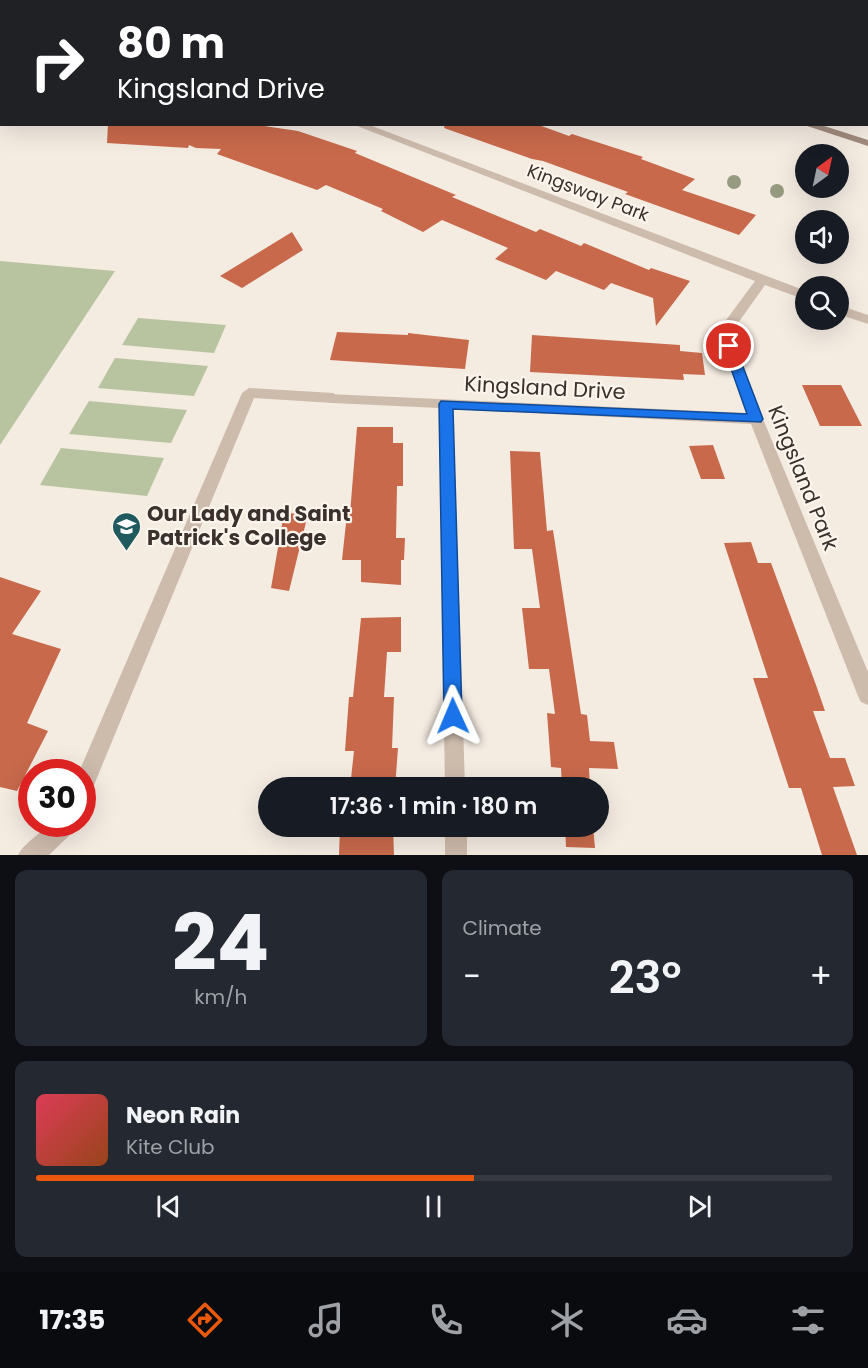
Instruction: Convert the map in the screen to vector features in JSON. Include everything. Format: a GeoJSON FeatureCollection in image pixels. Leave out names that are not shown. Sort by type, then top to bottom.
{"type":"FeatureCollection","features":[{"type":"Feature","properties":{"kind":"street","name":"Kingsway Park"},"geometry":{"type":"LineString","coordinates":[[362,126],[795,292]]}},
{"type":"Feature","properties":{"kind":"street"},"geometry":{"type":"LineString","coordinates":[[813,126],[868,143]]}},
{"type":"Feature","properties":{"kind":"street","name":"Kingsland Park"},"geometry":{"type":"LineString","coordinates":[[763,279],[731,323],[729,346],[756,419],[868,696]]}},
{"type":"Feature","properties":{"kind":"street"},"geometry":{"type":"LineString","coordinates":[[849,313],[868,320]]}},
{"type":"Feature","properties":{"kind":"street","name":"Kingsland Drive"},"geometry":{"type":"LineString","coordinates":[[95,759],[249,393],[756,419]]}},
{"type":"Feature","properties":{"kind":"street"},"geometry":{"type":"LineString","coordinates":[[446,404],[455,777]]}},
{"type":"Feature","properties":{"kind":"street"},"geometry":{"type":"LineString","coordinates":[[29,855],[52,837]]}},
{"type":"Feature","properties":{"kind":"street"},"geometry":{"type":"LineString","coordinates":[[456,837],[456,855]]}},
{"type":"Feature","properties":{"kind":"green space"},"geometry":{"type":"Polygon","coordinates":[[[0,261],[115,271],[0,445],[0,261]]]}},
{"type":"Feature","properties":{"kind":"green space"},"geometry":{"type":"Polygon","coordinates":[[[138,318],[226,325],[214,353],[122,345],[138,318]]]}},
{"type":"Feature","properties":{"kind":"green space"},"geometry":{"type":"Polygon","coordinates":[[[115,358],[208,366],[194,396],[98,388],[115,358]]]}},
{"type":"Feature","properties":{"kind":"green space"},"geometry":{"type":"Polygon","coordinates":[[[89,401],[187,410],[171,443],[69,434],[89,401]]]}},
{"type":"Feature","properties":{"kind":"green space"},"geometry":{"type":"Polygon","coordinates":[[[61,448],[164,458],[147,496],[40,485],[61,448]]]}},
{"type":"Feature","properties":{"kind":"building"},"geometry":{"type":"Polygon","coordinates":[[[108,126],[264,126],[298,131],[357,151],[355,153],[456,195],[452,197],[536,232],[540,229],[581,246],[584,243],[649,270],[651,268],[690,281],[656,326],[653,298],[611,283],[604,290],[556,271],[546,280],[495,259],[508,248],[442,220],[423,232],[381,211],[383,209],[326,185],[317,190],[217,154],[221,149],[196,148],[189,145],[188,148],[107,143],[108,126]]]}},
{"type":"Feature","properties":{"kind":"building"},"geometry":{"type":"Polygon","coordinates":[[[444,126],[542,126],[569,136],[572,134],[643,157],[641,159],[695,179],[682,190],[756,215],[739,235],[625,194],[628,192],[543,161],[444,128],[444,126]]]}},
{"type":"Feature","properties":{"kind":"building"},"geometry":{"type":"Polygon","coordinates":[[[292,232],[303,250],[242,288],[220,276],[292,232]]]}},
{"type":"Feature","properties":{"kind":"building"},"geometry":{"type":"Polygon","coordinates":[[[337,332],[408,335],[408,333],[469,340],[465,369],[330,360],[337,332]]]}},
{"type":"Feature","properties":{"kind":"building"},"geometry":{"type":"Polygon","coordinates":[[[532,335],[680,345],[680,351],[702,353],[705,375],[683,374],[684,380],[530,372],[532,335]]]}},
{"type":"Feature","properties":{"kind":"building"},"geometry":{"type":"Polygon","coordinates":[[[802,385],[841,385],[862,426],[820,426],[802,385]]]}},
{"type":"Feature","properties":{"kind":"building"},"geometry":{"type":"Polygon","coordinates":[[[357,427],[393,427],[393,443],[403,443],[403,486],[397,486],[396,538],[405,538],[404,560],[401,560],[401,585],[361,582],[361,560],[342,560],[347,514],[350,514],[357,427]]]}},
{"type":"Feature","properties":{"kind":"building"},"geometry":{"type":"Polygon","coordinates":[[[713,445],[725,479],[701,479],[689,446],[713,445]]]}},
{"type":"Feature","properties":{"kind":"building"},"geometry":{"type":"Polygon","coordinates":[[[510,451],[540,452],[547,531],[553,530],[581,714],[587,715],[590,741],[614,742],[618,769],[589,768],[589,777],[561,777],[561,768],[551,767],[547,713],[555,714],[549,669],[529,669],[522,608],[540,608],[532,549],[514,549],[510,451]]]}},
{"type":"Feature","properties":{"kind":"building"},"geometry":{"type":"Polygon","coordinates":[[[284,513],[308,514],[289,591],[271,588],[284,513]]]}},
{"type":"Feature","properties":{"kind":"building"},"geometry":{"type":"Polygon","coordinates":[[[751,542],[758,563],[771,563],[816,685],[825,711],[813,711],[830,758],[845,758],[855,786],[833,787],[857,855],[822,855],[801,788],[789,788],[753,678],[768,678],[724,543],[751,542]]]}},
{"type":"Feature","properties":{"kind":"building"},"geometry":{"type":"Polygon","coordinates":[[[0,577],[41,591],[12,634],[61,649],[27,723],[48,731],[34,759],[18,759],[17,791],[0,787],[0,577]]]}},
{"type":"Feature","properties":{"kind":"building"},"geometry":{"type":"Polygon","coordinates":[[[401,617],[401,652],[387,652],[384,697],[394,697],[392,748],[398,748],[396,777],[351,777],[354,751],[345,751],[349,697],[353,697],[361,618],[401,617]]]}},
{"type":"Feature","properties":{"kind":"building"},"geometry":{"type":"Polygon","coordinates":[[[340,837],[393,837],[394,855],[339,855],[340,837]]]}},
{"type":"Feature","properties":{"kind":"building"},"geometry":{"type":"Polygon","coordinates":[[[566,837],[594,837],[595,848],[566,847],[566,837]]]}},
{"type":"Feature","properties":{"kind":"place","name":"Our Lady and Saint Patrick's College"},"geometry":{"type":"Point","coordinates":[126,552]}},
{"type":"Feature","properties":{"kind":"route"},"geometry":{"type":"LineString","coordinates":[[453,716],[446,404],[756,419],[729,346]]}}]}
